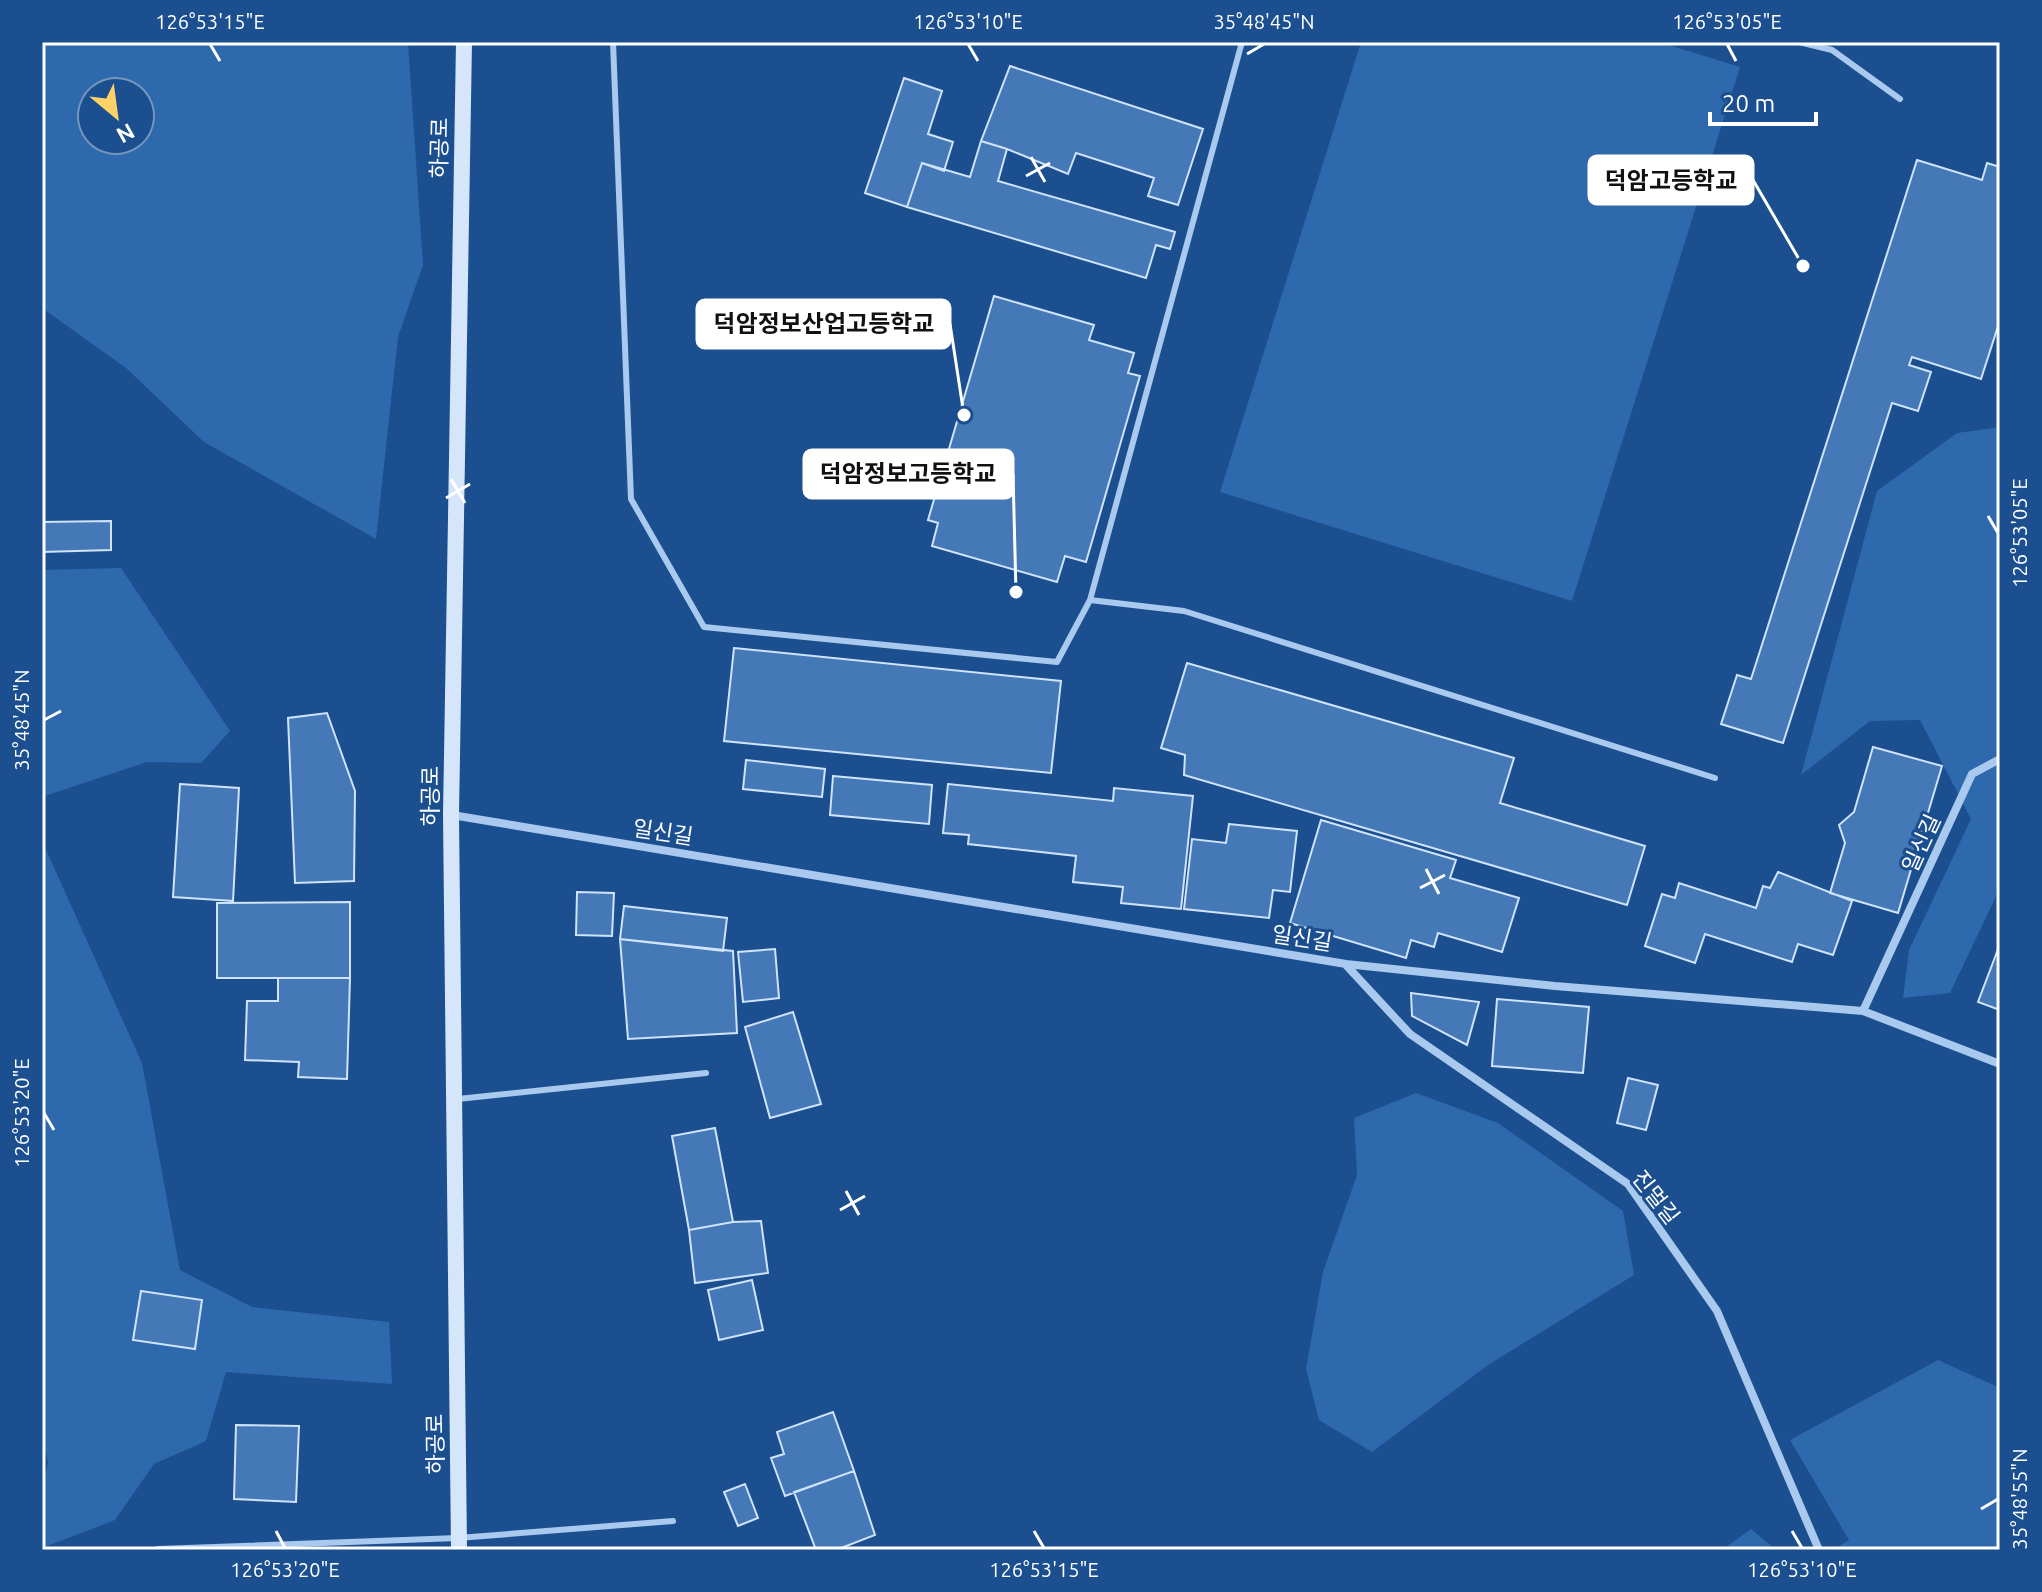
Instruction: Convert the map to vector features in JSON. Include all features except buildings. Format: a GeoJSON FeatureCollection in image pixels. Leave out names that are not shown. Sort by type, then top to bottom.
{"type":"FeatureCollection","features":[{"type":"Feature","properties":{"kind":"main road","name":"하공로"},"geometry":{"type":"LineString","coordinates":[[458,1544],[451,815],[462,42]]}},
{"type":"Feature","properties":{"kind":"street","name":"일신길"},"geometry":{"type":"LineString","coordinates":[[451,815],[1346,964],[1555,986],[1863,1011],[1972,774],[2000,759]]}},
{"type":"Feature","properties":{"kind":"street","name":"진멀길"},"geometry":{"type":"LineString","coordinates":[[1346,964],[1410,1034],[1628,1184],[1717,1311],[1819,1550]]}},
{"type":"Feature","properties":{"kind":"street"},"geometry":{"type":"LineString","coordinates":[[1863,1011],[2000,1064]]}},
{"type":"Feature","properties":{"kind":"lane"},"geometry":{"type":"LineString","coordinates":[[613,42],[631,499],[704,627],[1057,662],[1090,600],[1242,42]]}},
{"type":"Feature","properties":{"kind":"lane"},"geometry":{"type":"LineString","coordinates":[[1799,42],[1832,50],[1900,99]]}},
{"type":"Feature","properties":{"kind":"lane"},"geometry":{"type":"LineString","coordinates":[[1090,600],[1184,611],[1715,778]]}},
{"type":"Feature","properties":{"kind":"lane"},"geometry":{"type":"LineString","coordinates":[[454,1099],[706,1073]]}},
{"type":"Feature","properties":{"kind":"lane"},"geometry":{"type":"LineString","coordinates":[[158,1549],[458,1544],[673,1521]]}},
{"type":"Feature","properties":{"kind":"shaded area"},"geometry":{"type":"Polygon","coordinates":[[[42,42],[408,42],[423,265],[398,337],[376,539],[204,442],[126,368],[42,308],[42,42]]]}},
{"type":"Feature","properties":{"kind":"shaded area"},"geometry":{"type":"Polygon","coordinates":[[[1361,42],[1659,42],[1740,67],[1572,601],[1220,492],[1361,42]]]}},
{"type":"Feature","properties":{"kind":"shaded area"},"geometry":{"type":"Polygon","coordinates":[[[2000,427],[2000,888],[1950,993],[1903,998],[1909,950],[1971,819],[1920,720],[1870,721],[1801,775],[1877,491],[1957,433],[2000,427]]]}},
{"type":"Feature","properties":{"kind":"shaded area"},"geometry":{"type":"Polygon","coordinates":[[[121,568],[230,731],[201,763],[147,762],[42,797],[42,570],[121,568]]]}},
{"type":"Feature","properties":{"kind":"shaded area"},"geometry":{"type":"Polygon","coordinates":[[[42,841],[142,1063],[180,1270],[252,1307],[389,1322],[392,1384],[226,1372],[206,1441],[154,1464],[115,1520],[42,1548],[42,1494],[48,1462],[42,1438],[42,841]]]}},
{"type":"Feature","properties":{"kind":"shaded area"},"geometry":{"type":"Polygon","coordinates":[[[1416,1093],[1498,1123],[1623,1211],[1634,1275],[1488,1365],[1372,1452],[1319,1420],[1306,1369],[1323,1272],[1357,1175],[1354,1118],[1416,1093]]]}},
{"type":"Feature","properties":{"kind":"shaded area"},"geometry":{"type":"Polygon","coordinates":[[[1938,1360],[2000,1388],[2000,1550],[1833,1550],[1849,1540],[1790,1440],[1938,1360]]]}},
{"type":"Feature","properties":{"kind":"shaded area"},"geometry":{"type":"Polygon","coordinates":[[[1751,1529],[1776,1550],[1722,1550],[1751,1529]]]}},
{"type":"Feature","properties":{"kind":"place","name":"덕암고등학교"},"geometry":{"type":"Point","coordinates":[1803,266]}},
{"type":"Feature","properties":{"kind":"place","name":"덕암정보산업고등학교"},"geometry":{"type":"Point","coordinates":[964,415]}},
{"type":"Feature","properties":{"kind":"place","name":"덕암정보고등학교"},"geometry":{"type":"Point","coordinates":[1016,592]}}]}
